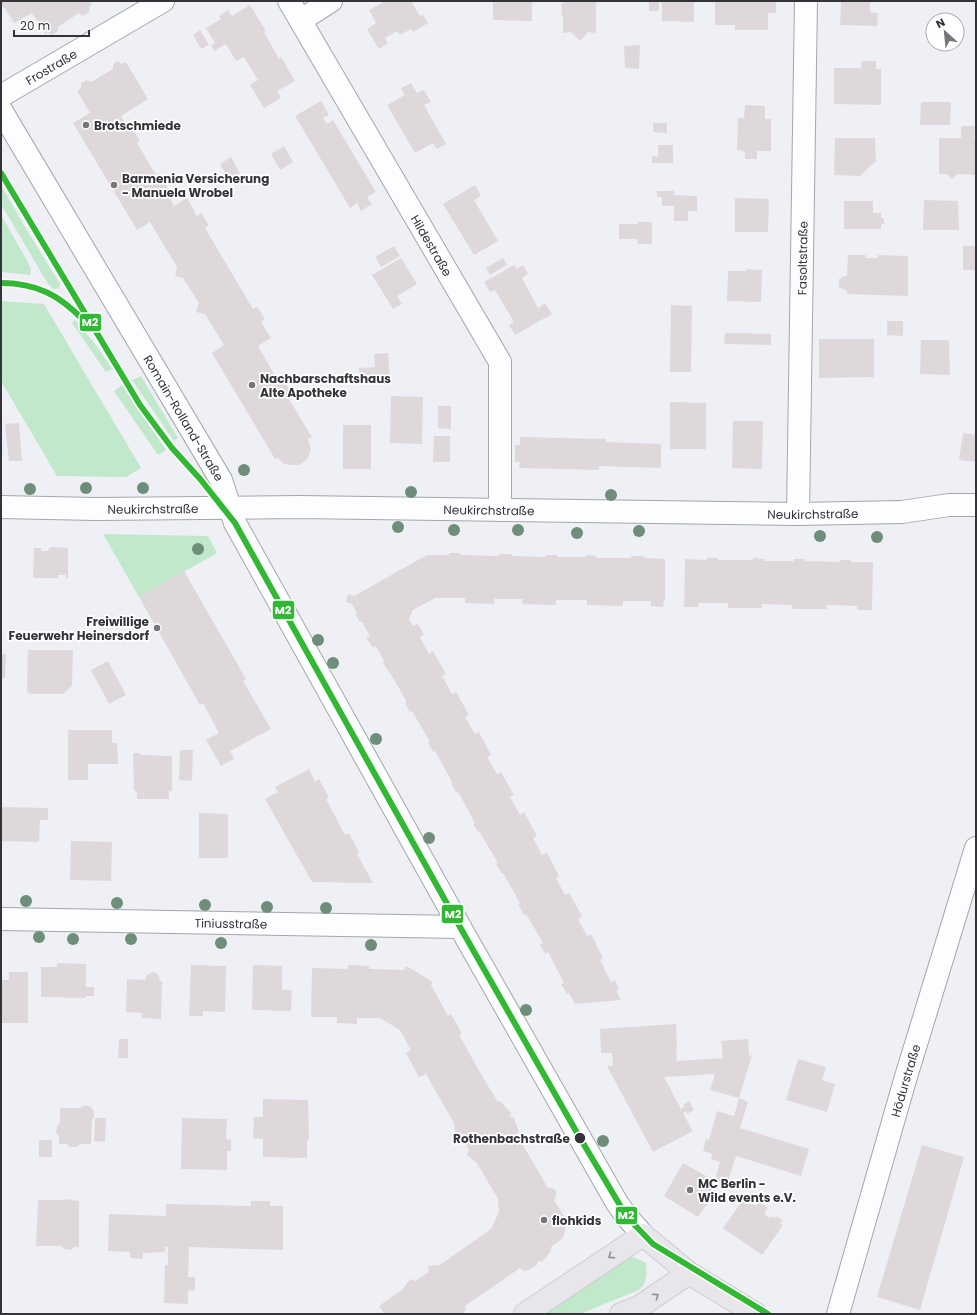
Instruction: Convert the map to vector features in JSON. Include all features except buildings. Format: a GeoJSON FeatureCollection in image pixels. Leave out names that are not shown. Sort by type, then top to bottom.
{"type":"FeatureCollection","features":[{"type":"Feature","properties":{"kind":"main road","name":"Romain-Rolland-Straße"},"geometry":{"type":"LineString","coordinates":[[643,1235],[689,1273],[756,1314]]}},
{"type":"Feature","properties":{"kind":"main road"},"geometry":{"type":"LineString","coordinates":[[525,1314],[643,1235]]}},
{"type":"Feature","properties":{"kind":"main road"},"geometry":{"type":"LineString","coordinates":[[622,1314],[639,1307],[689,1273]]}},
{"type":"Feature","properties":{"kind":"street","name":"Frostraße"},"geometry":{"type":"LineString","coordinates":[[1,96],[163,1]]}},
{"type":"Feature","properties":{"kind":"street","name":"Hildestraße"},"geometry":{"type":"LineString","coordinates":[[289,1],[500,362],[500,510]]}},
{"type":"Feature","properties":{"kind":"street"},"geometry":{"type":"LineString","coordinates":[[301,20],[331,1]]}},
{"type":"Feature","properties":{"kind":"street","name":"Fasoltstraße"},"geometry":{"type":"LineString","coordinates":[[798,514],[806,1]]}},
{"type":"Feature","properties":{"kind":"street","name":"Romain-Rolland-Straße"},"geometry":{"type":"LineString","coordinates":[[1,110],[221,480],[235,523],[460,927],[617,1203],[626,1217],[643,1235]]}},
{"type":"Feature","properties":{"kind":"street","name":"Neukirchstraße"},"geometry":{"type":"LineString","coordinates":[[1,507],[95,509],[230,508],[500,510],[798,514],[902,512],[949,505],[976,506]]}},
{"type":"Feature","properties":{"kind":"street","name":"Hödurstraße"},"geometry":{"type":"LineString","coordinates":[[838,1314],[905,1080],[976,848]]}},
{"type":"Feature","properties":{"kind":"street","name":"Tiniusstraße"},"geometry":{"type":"LineString","coordinates":[[1,919],[460,927]]}},
{"type":"Feature","properties":{"kind":"green space"},"geometry":{"type":"Polygon","coordinates":[[[1,185],[60,284],[59,288],[54,289],[48,284],[1,204],[1,185]]]}},
{"type":"Feature","properties":{"kind":"green space"},"geometry":{"type":"Polygon","coordinates":[[[1,215],[31,269],[30,275],[1,272],[1,215]]]}},
{"type":"Feature","properties":{"kind":"green space"},"geometry":{"type":"Polygon","coordinates":[[[1,301],[44,304],[141,468],[126,477],[57,476],[1,381],[1,301]]]}},
{"type":"Feature","properties":{"kind":"green space"},"geometry":{"type":"Polygon","coordinates":[[[75,320],[96,345],[112,369],[106,372],[72,323],[75,320]]]}},
{"type":"Feature","properties":{"kind":"green space"},"geometry":{"type":"Polygon","coordinates":[[[141,376],[178,438],[174,441],[132,380],[141,376]]]}},
{"type":"Feature","properties":{"kind":"green space"},"geometry":{"type":"Polygon","coordinates":[[[122,385],[166,450],[158,455],[114,391],[122,385]]]}},
{"type":"Feature","properties":{"kind":"green space"},"geometry":{"type":"Polygon","coordinates":[[[103,534],[208,536],[217,553],[139,597],[103,534]]]}},
{"type":"Feature","properties":{"kind":"green space"},"geometry":{"type":"Polygon","coordinates":[[[634,1257],[646,1263],[646,1278],[644,1284],[639,1290],[580,1314],[545,1314],[554,1308],[567,1295],[620,1261],[634,1257]]]}},
{"type":"Feature","properties":{"kind":"transit line","name":"M2"},"geometry":{"type":"LineString","coordinates":[[1,173],[140,405],[172,448],[201,480],[235,523],[460,927],[580,1138],[627,1217],[653,1244],[768,1314]]}},
{"type":"Feature","properties":{"kind":"transit line","name":"M2"},"geometry":{"type":"LineString","coordinates":[[1,283],[25,285],[47,292],[66,304],[84,321]]}},
{"type":"Feature","properties":{"kind":"place","name":"Brotschmiede"},"geometry":{"type":"Point","coordinates":[86,125]}},
{"type":"Feature","properties":{"kind":"place","name":"Barmenia Versicherung - Manuela Wrobel"},"geometry":{"type":"Point","coordinates":[114,185]}},
{"type":"Feature","properties":{"kind":"place","name":"Nachbarschaftshaus Alte Apotheke"},"geometry":{"type":"Point","coordinates":[252,385]}},
{"type":"Feature","properties":{"kind":"place","name":"Freiwillige Feuerwehr Heinersdorf"},"geometry":{"type":"Point","coordinates":[157,628]}},
{"type":"Feature","properties":{"kind":"place","name":"Rothenbachstraße"},"geometry":{"type":"Point","coordinates":[580,1138]}},
{"type":"Feature","properties":{"kind":"place","name":"MC Berlin - Wild events e.V."},"geometry":{"type":"Point","coordinates":[690,1190]}},
{"type":"Feature","properties":{"kind":"place","name":"flohkids"},"geometry":{"type":"Point","coordinates":[544,1220]}}]}
